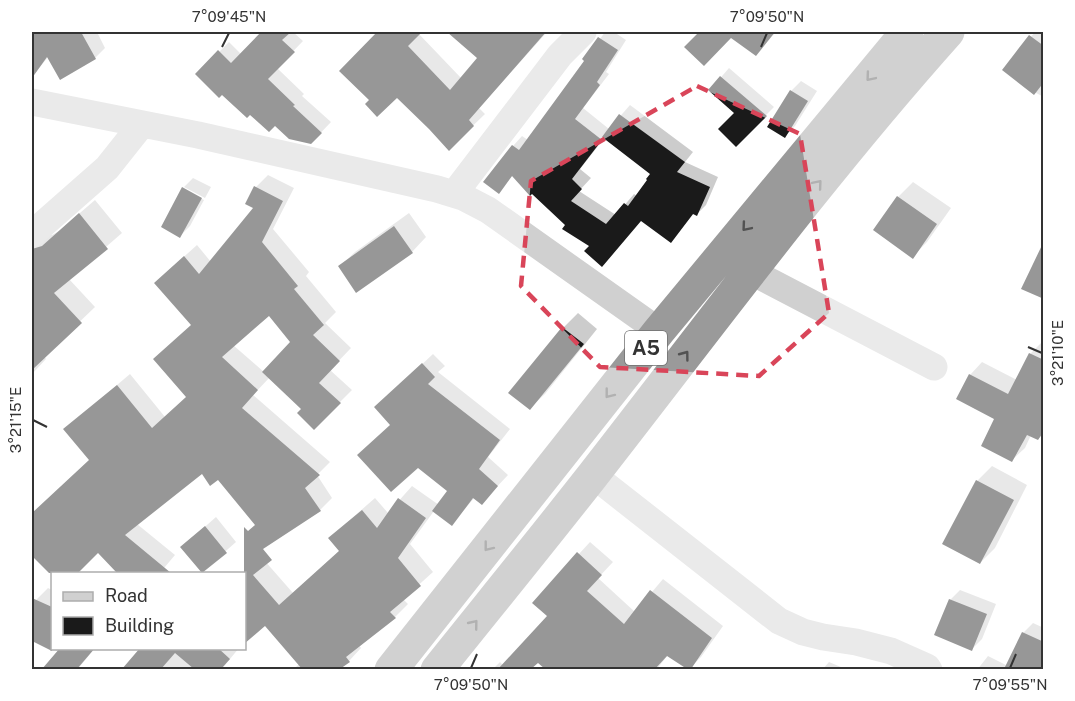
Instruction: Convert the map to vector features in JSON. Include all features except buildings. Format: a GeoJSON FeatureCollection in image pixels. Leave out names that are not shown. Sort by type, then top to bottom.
{"type":"FeatureCollection","features":[{"type":"Feature","properties":{"kind":"highway","name":"A5"},"geometry":{"type":"LineString","coordinates":[[391,669],[659,331],[907,32]]}},
{"type":"Feature","properties":{"kind":"highway","name":"A5"},"geometry":{"type":"LineString","coordinates":[[437,669],[593,475],[806,199],[894,92],[948,32]]}},
{"type":"Feature","properties":{"kind":"street"},"geometry":{"type":"LineString","coordinates":[[453,194],[560,55],[583,32]]}},
{"type":"Feature","properties":{"kind":"street"},"geometry":{"type":"LineString","coordinates":[[32,102],[142,124],[463,197],[488,210],[659,331]]}},
{"type":"Feature","properties":{"kind":"street"},"geometry":{"type":"LineString","coordinates":[[32,234],[107,168],[142,124]]}},
{"type":"Feature","properties":{"kind":"street"},"geometry":{"type":"LineString","coordinates":[[750,271],[934,367]]}},
{"type":"Feature","properties":{"kind":"street"},"geometry":{"type":"LineString","coordinates":[[593,475],[779,621],[813,634],[891,651],[929,669]]}},
{"type":"Feature","properties":{"kind":"highlighted area"},"geometry":{"type":"Polygon","coordinates":[[[697,86],[800,134],[829,313],[759,376],[600,367],[521,286],[531,181],[697,86]]]}}]}
